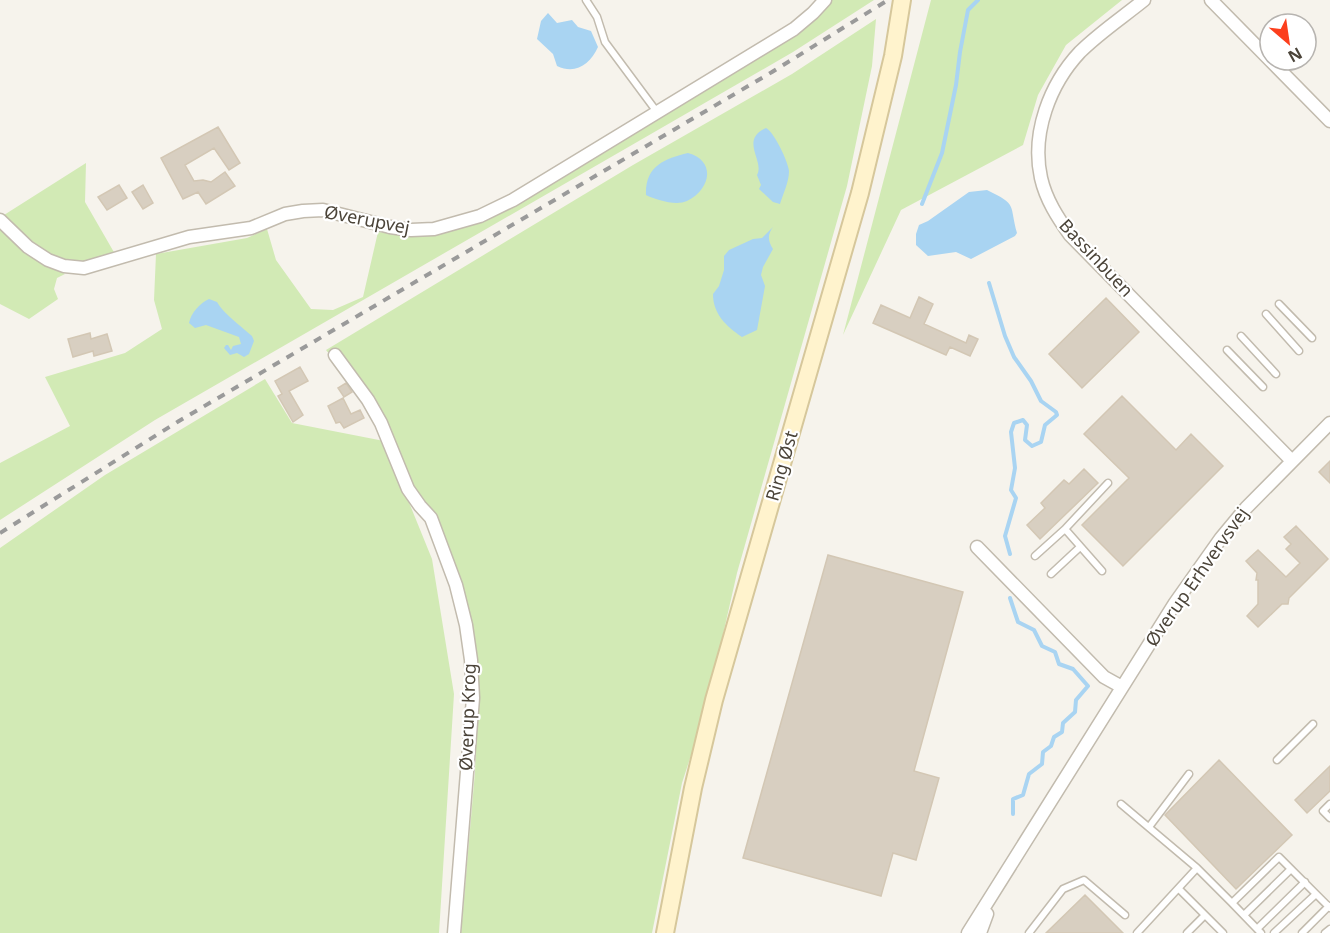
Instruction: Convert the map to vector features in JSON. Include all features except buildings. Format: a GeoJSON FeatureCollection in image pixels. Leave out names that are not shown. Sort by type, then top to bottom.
{"type":"FeatureCollection","features":[{"type":"Feature","properties":{"kind":"main road","name":"Ring Øst"},"geometry":{"type":"LineString","coordinates":[[665,933],[693,788],[714,700],[860,193],[893,56],[902,0]]}},
{"type":"Feature","properties":{"kind":"street","name":"Øverupvej"},"geometry":{"type":"LineString","coordinates":[[0,220],[28,247],[48,260],[64,266],[84,268],[189,237],[251,228],[285,214],[303,211],[323,210],[411,230],[434,229],[480,216],[513,200],[794,29],[825,0]]}},
{"type":"Feature","properties":{"kind":"street","name":"Bassinbuen"},"geometry":{"type":"LineString","coordinates":[[1144,0],[1081,51],[1059,78],[1043,116],[1039,149],[1041,178],[1053,211],[1070,235],[1292,461]]}},
{"type":"Feature","properties":{"kind":"street"},"geometry":{"type":"LineString","coordinates":[[1211,0],[1258,48]]}},
{"type":"Feature","properties":{"kind":"street"},"geometry":{"type":"LineString","coordinates":[[1282,72],[1330,121]]}},
{"type":"Feature","properties":{"kind":"street","name":"Øverup Krog"},"geometry":{"type":"LineString","coordinates":[[335,355],[368,400],[381,423],[408,489],[431,518],[456,585],[466,625],[473,698],[454,933]]}},
{"type":"Feature","properties":{"kind":"street","name":"Øverup Erhvervsvej"},"geometry":{"type":"LineString","coordinates":[[968,933],[1175,603],[1221,538],[1246,508],[1330,423]]}},
{"type":"Feature","properties":{"kind":"street"},"geometry":{"type":"LineString","coordinates":[[977,547],[1104,677],[1122,687]]}},
{"type":"Feature","properties":{"kind":"street","name":"Øverup Erhvervsvej"},"geometry":{"type":"LineString","coordinates":[[980,933],[999,885]]}},
{"type":"Feature","properties":{"kind":"lane"},"geometry":{"type":"LineString","coordinates":[[586,0],[597,17],[605,42],[657,113]]}},
{"type":"Feature","properties":{"kind":"lane"},"geometry":{"type":"LineString","coordinates":[[1279,304],[1312,338]]}},
{"type":"Feature","properties":{"kind":"lane"},"geometry":{"type":"LineString","coordinates":[[1266,314],[1299,351]]}},
{"type":"Feature","properties":{"kind":"lane"},"geometry":{"type":"LineString","coordinates":[[1241,336],[1276,374]]}},
{"type":"Feature","properties":{"kind":"lane"},"geometry":{"type":"LineString","coordinates":[[1227,350],[1263,387]]}},
{"type":"Feature","properties":{"kind":"lane"},"geometry":{"type":"LineString","coordinates":[[1035,556],[1065,529],[1108,483]]}},
{"type":"Feature","properties":{"kind":"lane"},"geometry":{"type":"LineString","coordinates":[[1065,529],[1101,571]]}},
{"type":"Feature","properties":{"kind":"lane"},"geometry":{"type":"LineString","coordinates":[[1051,574],[1080,547]]}},
{"type":"Feature","properties":{"kind":"lane"},"geometry":{"type":"LineString","coordinates":[[1277,760],[1313,723]]}},
{"type":"Feature","properties":{"kind":"lane"},"geometry":{"type":"LineString","coordinates":[[1149,827],[1189,774]]}},
{"type":"Feature","properties":{"kind":"lane"},"geometry":{"type":"LineString","coordinates":[[1121,804],[1197,868],[1259,931],[1305,882]]}},
{"type":"Feature","properties":{"kind":"lane"},"geometry":{"type":"LineString","coordinates":[[1330,804],[1323,811],[1330,818]]}},
{"type":"Feature","properties":{"kind":"lane"},"geometry":{"type":"LineString","coordinates":[[1232,903],[1279,857],[1329,907],[1302,933]]}},
{"type":"Feature","properties":{"kind":"lane"},"geometry":{"type":"LineString","coordinates":[[1137,933],[1197,868]]}},
{"type":"Feature","properties":{"kind":"lane"},"geometry":{"type":"LineString","coordinates":[[1244,915],[1291,869]]}},
{"type":"Feature","properties":{"kind":"lane"},"geometry":{"type":"LineString","coordinates":[[1029,933],[1063,889],[1084,880],[1125,915]]}},
{"type":"Feature","properties":{"kind":"lane"},"geometry":{"type":"LineString","coordinates":[[1179,889],[1219,932]]}},
{"type":"Feature","properties":{"kind":"lane"},"geometry":{"type":"LineString","coordinates":[[1274,933],[1316,894]]}},
{"type":"Feature","properties":{"kind":"lane"},"geometry":{"type":"LineString","coordinates":[[1187,933],[1205,915]]}},
{"type":"Feature","properties":{"kind":"lane"},"geometry":{"type":"LineString","coordinates":[[1325,933],[1330,929]]}},
{"type":"Feature","properties":{"kind":"green space"},"geometry":{"type":"Polygon","coordinates":[[[832,0],[874,0],[793,52],[155,420],[0,520],[0,463],[70,426],[45,377],[125,353],[162,329],[154,300],[156,254],[247,238],[267,229],[276,260],[311,309],[333,310],[363,297],[378,232],[418,235],[481,221],[799,32],[832,0]]]}},
{"type":"Feature","properties":{"kind":"green space"},"geometry":{"type":"Polygon","coordinates":[[[931,0],[1122,0],[1066,45],[1038,95],[1023,145],[901,210],[843,335],[931,0]]]}},
{"type":"Feature","properties":{"kind":"green space"},"geometry":{"type":"Polygon","coordinates":[[[876,19],[872,66],[847,186],[737,573],[706,709],[682,783],[652,933],[461,933],[475,772],[477,721],[478,665],[472,624],[456,574],[410,485],[384,423],[326,350],[633,165],[792,74],[876,19]]]}},
{"type":"Feature","properties":{"kind":"green space"},"geometry":{"type":"Polygon","coordinates":[[[86,163],[85,202],[115,254],[83,263],[71,262],[49,254],[39,247],[4,215],[86,163]]]}},
{"type":"Feature","properties":{"kind":"green space"},"geometry":{"type":"Polygon","coordinates":[[[0,228],[48,265],[65,274],[57,278],[54,289],[58,299],[29,319],[0,304],[0,228]]]}},
{"type":"Feature","properties":{"kind":"green space"},"geometry":{"type":"Polygon","coordinates":[[[265,379],[292,423],[384,441],[432,559],[454,694],[439,933],[0,933],[0,548],[105,475],[265,379]]]}},
{"type":"Feature","properties":{"kind":"water"},"geometry":{"type":"Polygon","coordinates":[[[548,13],[557,23],[572,20],[578,27],[591,31],[598,47],[587,63],[570,69],[557,66],[553,54],[537,39],[541,21],[548,13]]]}},
{"type":"Feature","properties":{"kind":"water"},"geometry":{"type":"Polygon","coordinates":[[[766,128],[780,147],[789,171],[780,204],[773,202],[759,189],[761,185],[757,175],[759,169],[753,144],[758,133],[766,128]]]}},
{"type":"Feature","properties":{"kind":"water"},"geometry":{"type":"Polygon","coordinates":[[[688,153],[703,162],[706,169],[705,183],[695,196],[687,201],[672,203],[646,195],[649,177],[658,165],[688,153]]]}},
{"type":"Feature","properties":{"kind":"water"},"geometry":{"type":"Polygon","coordinates":[[[987,190],[1004,199],[1011,206],[1017,233],[1015,236],[971,259],[956,252],[928,256],[916,245],[919,225],[969,192],[987,190]]]}},
{"type":"Feature","properties":{"kind":"water"},"geometry":{"type":"Polygon","coordinates":[[[773,227],[769,238],[773,249],[761,275],[765,286],[757,330],[742,337],[722,319],[715,308],[713,294],[719,286],[724,270],[724,256],[729,250],[753,239],[762,238],[773,227]]]}},
{"type":"Feature","properties":{"kind":"water"},"geometry":{"type":"Polygon","coordinates":[[[209,299],[217,302],[252,336],[254,341],[249,354],[244,357],[237,353],[230,355],[224,348],[228,345],[231,350],[233,346],[241,344],[239,337],[206,325],[195,328],[189,323],[196,309],[209,299]]]}},
{"type":"Feature","properties":{"kind":"waterway"},"geometry":{"type":"LineString","coordinates":[[922,204],[942,153],[968,10],[978,0]]}},
{"type":"Feature","properties":{"kind":"waterway"},"geometry":{"type":"LineString","coordinates":[[989,283],[1005,336],[1014,357],[1031,381],[1041,401],[1057,415],[1045,425],[1041,442],[1032,446],[1025,440],[1027,425],[1023,420],[1014,423],[1011,432],[1015,468],[1011,490],[1016,498],[1005,536],[1010,554]]}},
{"type":"Feature","properties":{"kind":"waterway"},"geometry":{"type":"LineString","coordinates":[[1010,598],[1018,622],[1034,630],[1042,646],[1055,652],[1059,664],[1073,669],[1088,686],[1076,700],[1075,712],[1063,723],[1062,732],[1054,737],[1051,746],[1043,752],[1042,764],[1029,774],[1023,795],[1013,799],[1013,814]]}},
{"type":"Feature","properties":{"kind":"railway"},"geometry":{"type":"LineString","coordinates":[[0,533],[179,421],[772,72],[888,0]]}}]}
